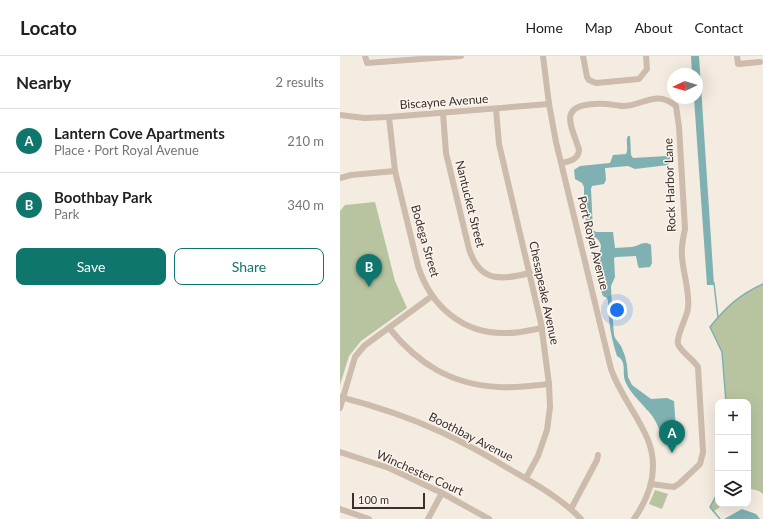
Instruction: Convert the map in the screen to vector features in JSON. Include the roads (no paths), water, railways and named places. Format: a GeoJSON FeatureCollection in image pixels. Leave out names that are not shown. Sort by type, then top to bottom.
{"type":"FeatureCollection","features":[{"type":"Feature","properties":{"kind":"street"},"geometry":{"type":"LineString","coordinates":[[365,56],[367,63],[461,56]]}},
{"type":"Feature","properties":{"kind":"street","name":"Port Royal Avenue"},"geometry":{"type":"LineString","coordinates":[[543,56],[549,104],[611,369],[615,382],[640,424],[650,448],[652,467],[651,484],[646,498],[634,519]]}},
{"type":"Feature","properties":{"kind":"street"},"geometry":{"type":"LineString","coordinates":[[583,56],[587,77],[589,80],[596,83],[639,79],[647,69],[646,56]]}},
{"type":"Feature","properties":{"kind":"street"},"geometry":{"type":"LineString","coordinates":[[737,56],[738,64],[761,60]]}},
{"type":"Feature","properties":{"kind":"street","name":"Rock Harbor Lane"},"geometry":{"type":"LineString","coordinates":[[562,163],[576,159],[579,153],[570,119],[572,112],[580,106],[601,104],[623,106],[647,100],[664,99],[676,106],[679,127],[685,229],[682,257],[686,275],[688,308],[678,340],[680,348],[698,367],[703,452],[700,464],[686,478],[674,487],[651,484]]}},
{"type":"Feature","properties":{"kind":"street","name":"Biscayne Avenue"},"geometry":{"type":"LineString","coordinates":[[340,115],[364,118],[549,104]]}},
{"type":"Feature","properties":{"kind":"street","name":"Chesapeake Avenue"},"geometry":{"type":"LineString","coordinates":[[496,109],[499,144],[542,328],[549,384],[550,407],[547,430],[538,456],[526,478]]}},
{"type":"Feature","properties":{"kind":"street","name":"Nantucket Street"},"geometry":{"type":"LineString","coordinates":[[443,113],[446,153],[469,249],[474,261],[486,274],[495,277],[512,277],[530,273]]}},
{"type":"Feature","properties":{"kind":"street","name":"Bodega Street"},"geometry":{"type":"LineString","coordinates":[[389,116],[395,171],[418,266],[432,296],[451,316],[473,328],[508,333],[542,328]]}},
{"type":"Feature","properties":{"kind":"street"},"geometry":{"type":"LineString","coordinates":[[340,178],[351,175],[395,171]]}},
{"type":"Feature","properties":{"kind":"street"},"geometry":{"type":"LineString","coordinates":[[340,408],[341,397],[355,357],[364,346],[432,296]]}},
{"type":"Feature","properties":{"kind":"street"},"geometry":{"type":"LineString","coordinates":[[389,328],[405,348],[416,357],[435,370],[464,381],[487,386],[501,387],[549,384]]}},
{"type":"Feature","properties":{"kind":"street","name":"Boothbay Avenue"},"geometry":{"type":"LineString","coordinates":[[341,397],[378,407],[441,432],[465,444],[526,478],[571,509],[581,519]]}},
{"type":"Feature","properties":{"kind":"street","name":"Winchester Court"},"geometry":{"type":"LineString","coordinates":[[340,452],[389,468],[442,493],[489,519]]}},
{"type":"Feature","properties":{"kind":"street"},"geometry":{"type":"LineString","coordinates":[[571,509],[597,460],[598,454]]}},
{"type":"Feature","properties":{"kind":"street"},"geometry":{"type":"LineString","coordinates":[[428,519],[442,493]]}},
{"type":"Feature","properties":{"kind":"street"},"geometry":{"type":"LineString","coordinates":[[340,509],[369,519]]}},
{"type":"Feature","properties":{"kind":"water"},"geometry":{"type":"Polygon","coordinates":[[[691,56],[699,56],[700,68],[692,68],[691,56]]]}},
{"type":"Feature","properties":{"kind":"water"},"geometry":{"type":"Polygon","coordinates":[[[694,104],[702,104],[714,285],[707,285],[694,104]]]}},
{"type":"Feature","properties":{"kind":"water"},"geometry":{"type":"Polygon","coordinates":[[[628,136],[630,136],[631,155],[633,158],[667,156],[670,157],[670,163],[668,165],[635,169],[628,166],[605,168],[606,180],[604,184],[592,186],[591,189],[593,230],[596,232],[613,232],[615,248],[632,247],[644,243],[651,245],[652,263],[650,267],[639,268],[636,256],[614,258],[615,277],[611,286],[614,335],[625,356],[628,377],[632,385],[651,399],[667,398],[674,401],[676,430],[660,431],[651,414],[633,394],[626,383],[622,361],[617,356],[609,322],[608,301],[607,298],[603,296],[600,286],[599,255],[601,244],[598,239],[589,232],[584,212],[584,187],[582,183],[575,179],[574,170],[580,166],[610,163],[613,155],[626,154],[628,136]]]}},
{"type":"Feature","properties":{"kind":"water"},"geometry":{"type":"Polygon","coordinates":[[[742,509],[756,514],[760,519],[724,519],[742,509]]]}},
{"type":"Feature","properties":{"kind":"waterway"},"geometry":{"type":"LineString","coordinates":[[714,283],[718,318]]}},
{"type":"Feature","properties":{"kind":"waterway"},"geometry":{"type":"LineString","coordinates":[[726,399],[722,352],[710,327],[734,302],[763,284]]}},
{"type":"Feature","properties":{"kind":"waterway"},"geometry":{"type":"LineString","coordinates":[[715,498],[710,507],[720,519]]}},
{"type":"Feature","properties":{"kind":"place","name":"Boothbay Park"},"geometry":{"type":"Point","coordinates":[369,287]}},
{"type":"Feature","properties":{"kind":"place","name":"Lantern Cove Apartments"},"geometry":{"type":"Point","coordinates":[672,453]}}]}
